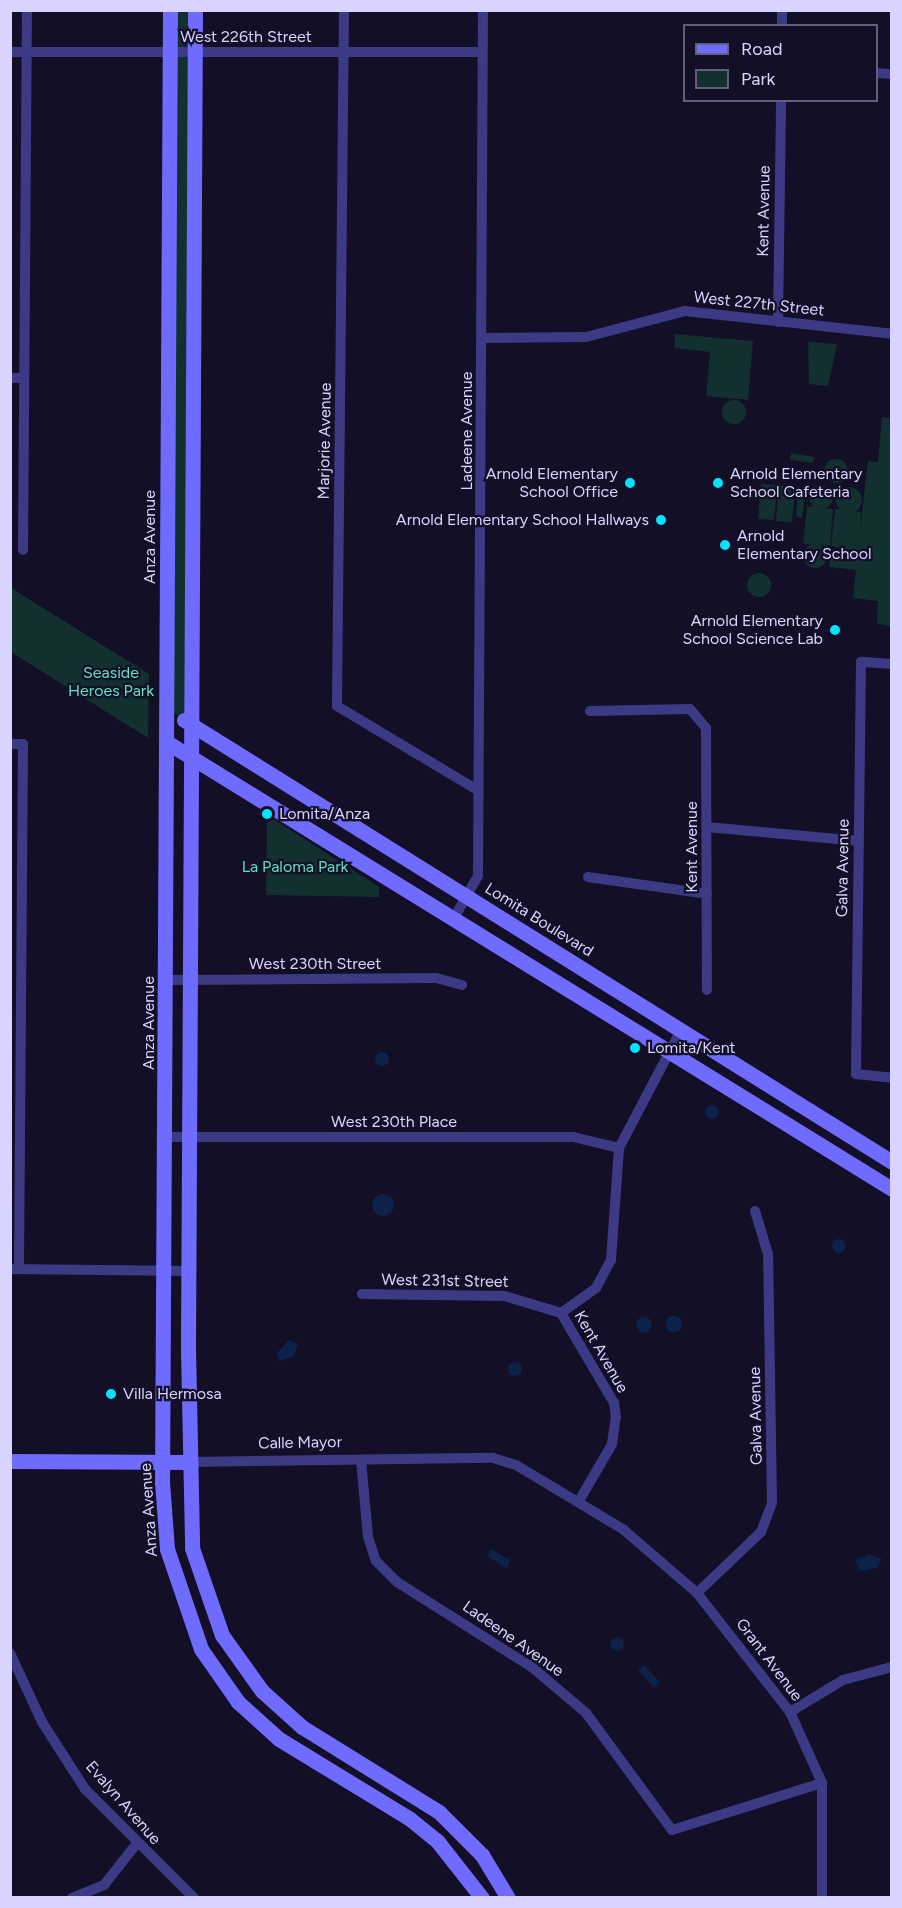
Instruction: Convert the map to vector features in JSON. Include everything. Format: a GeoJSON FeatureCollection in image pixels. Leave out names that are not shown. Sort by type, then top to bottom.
{"type":"FeatureCollection","features":[{"type":"Feature","properties":{"kind":"main road","name":"Anza Avenue"},"geometry":{"type":"LineString","coordinates":[[170,10],[167,1270],[163,1462],[167,1549],[181,1602],[201,1649],[238,1702],[279,1739],[410,1819],[438,1842],[482,1898]]}},
{"type":"Feature","properties":{"kind":"main road"},"geometry":{"type":"LineString","coordinates":[[195,10],[189,723],[191,1137],[189,1462],[198,1578],[222,1635],[262,1691],[302,1727],[439,1812],[482,1856],[508,1898]]}},
{"type":"Feature","properties":{"kind":"main road","name":"Lomita Boulevard"},"geometry":{"type":"LineString","coordinates":[[168,709],[891,1162]]}},
{"type":"Feature","properties":{"kind":"main road"},"geometry":{"type":"LineString","coordinates":[[168,743],[891,1189]]}},
{"type":"Feature","properties":{"kind":"main road","name":"Calle Mayor"},"geometry":{"type":"LineString","coordinates":[[10,1461],[189,1462]]}},
{"type":"Feature","properties":{"kind":"street"},"geometry":{"type":"LineString","coordinates":[[23,550],[27,10]]}},
{"type":"Feature","properties":{"kind":"street","name":"Marjorie Avenue"},"geometry":{"type":"LineString","coordinates":[[344,10],[337,706],[479,790]]}},
{"type":"Feature","properties":{"kind":"street","name":"Ladeene Avenue"},"geometry":{"type":"LineString","coordinates":[[454,918],[478,876],[483,10]]}},
{"type":"Feature","properties":{"kind":"street","name":"West 226th Street"},"geometry":{"type":"LineString","coordinates":[[10,52],[482,52]]}},
{"type":"Feature","properties":{"kind":"street","name":"Kent Avenue"},"geometry":{"type":"LineString","coordinates":[[778,322],[781,102]]}},
{"type":"Feature","properties":{"kind":"street","name":"West 227th Street"},"geometry":{"type":"LineString","coordinates":[[482,338],[586,337],[685,311],[891,334]]}},
{"type":"Feature","properties":{"kind":"street"},"geometry":{"type":"LineString","coordinates":[[10,378],[24,378]]}},
{"type":"Feature","properties":{"kind":"street","name":"Galva Avenue"},"geometry":{"type":"LineString","coordinates":[[891,664],[861,662],[856,1074],[891,1078]]}},
{"type":"Feature","properties":{"kind":"street","name":"Kent Avenue"},"geometry":{"type":"LineString","coordinates":[[590,711],[690,709],[706,728],[707,990]]}},
{"type":"Feature","properties":{"kind":"street"},"geometry":{"type":"LineString","coordinates":[[10,744],[23,744],[15,1269],[190,1271]]}},
{"type":"Feature","properties":{"kind":"street"},"geometry":{"type":"LineString","coordinates":[[707,826],[858,841]]}},
{"type":"Feature","properties":{"kind":"street"},"geometry":{"type":"LineString","coordinates":[[588,877],[707,894]]}},
{"type":"Feature","properties":{"kind":"street","name":"West 230th Street"},"geometry":{"type":"LineString","coordinates":[[168,980],[436,978],[462,985]]}},
{"type":"Feature","properties":{"kind":"street","name":"Kent Avenue"},"geometry":{"type":"LineString","coordinates":[[579,1501],[612,1444],[616,1417],[614,1403],[561,1313],[596,1288],[612,1260],[619,1148],[681,1030]]}},
{"type":"Feature","properties":{"kind":"street","name":"West 230th Place"},"geometry":{"type":"LineString","coordinates":[[167,1137],[573,1137],[619,1148]]}},
{"type":"Feature","properties":{"kind":"street","name":"Galva Avenue"},"geometry":{"type":"LineString","coordinates":[[697,1593],[760,1532],[772,1503],[768,1254],[755,1211]]}},
{"type":"Feature","properties":{"kind":"street","name":"West 231st Street"},"geometry":{"type":"LineString","coordinates":[[362,1294],[505,1296],[561,1313]]}},
{"type":"Feature","properties":{"kind":"street","name":"Calle Mayor"},"geometry":{"type":"LineString","coordinates":[[189,1462],[493,1458],[579,1501]]}},
{"type":"Feature","properties":{"kind":"street","name":"Ladeene Avenue"},"geometry":{"type":"LineString","coordinates":[[361,1460],[368,1538],[376,1561],[397,1582],[533,1668],[586,1713],[672,1830],[822,1783]]}},
{"type":"Feature","properties":{"kind":"street","name":"Grant Avenue"},"geometry":{"type":"LineString","coordinates":[[579,1501],[624,1530],[697,1593],[790,1712],[822,1783],[822,1898]]}},
{"type":"Feature","properties":{"kind":"street","name":"Evalyn Avenue"},"geometry":{"type":"LineString","coordinates":[[12,1653],[42,1722],[86,1788],[137,1843],[194,1898]]}},
{"type":"Feature","properties":{"kind":"street"},"geometry":{"type":"LineString","coordinates":[[790,1712],[843,1680],[891,1667]]}},
{"type":"Feature","properties":{"kind":"street"},"geometry":{"type":"LineString","coordinates":[[72,1898],[104,1885],[137,1843]]}},
{"type":"Feature","properties":{"kind":"green space"},"geometry":{"type":"Polygon","coordinates":[[[195,10],[189,723],[168,709],[170,11],[195,10]]]}},
{"type":"Feature","properties":{"kind":"green space"},"geometry":{"type":"Polygon","coordinates":[[[675,334],[753,341],[748,400],[706,396],[710,352],[674,348],[675,334]]]}},
{"type":"Feature","properties":{"kind":"green space"},"geometry":{"type":"Polygon","coordinates":[[[808,342],[837,344],[828,386],[809,384],[808,342]]]}},
{"type":"Feature","properties":{"kind":"green space"},"geometry":{"type":"Polygon","coordinates":[[[734,400],[739,401],[745,407],[745,417],[739,423],[734,424],[729,423],[723,417],[722,412],[723,407],[729,401],[734,400]]]}},
{"type":"Feature","properties":{"kind":"green space"},"geometry":{"type":"Polygon","coordinates":[[[882,417],[892,418],[891,627],[877,623],[878,601],[853,598],[856,570],[829,567],[831,549],[858,551],[831,546],[835,509],[861,512],[860,531],[868,461],[878,462],[882,417]]]}},
{"type":"Feature","properties":{"kind":"green space"},"geometry":{"type":"Polygon","coordinates":[[[791,453],[814,457],[813,463],[790,460],[791,453]]]}},
{"type":"Feature","properties":{"kind":"green space"},"geometry":{"type":"Polygon","coordinates":[[[836,459],[841,460],[847,466],[847,476],[841,482],[836,483],[831,482],[825,476],[824,471],[825,466],[831,460],[836,459]]]}},
{"type":"Feature","properties":{"kind":"green space"},"geometry":{"type":"Polygon","coordinates":[[[761,484],[778,485],[774,520],[758,519],[761,484]]]}},
{"type":"Feature","properties":{"kind":"green space"},"geometry":{"type":"Polygon","coordinates":[[[779,485],[795,487],[792,522],[776,521],[779,485]]]}},
{"type":"Feature","properties":{"kind":"green space"},"geometry":{"type":"Polygon","coordinates":[[[821,485],[830,488],[833,497],[830,506],[821,509],[812,506],[809,497],[812,488],[821,485]]]}},
{"type":"Feature","properties":{"kind":"green space"},"geometry":{"type":"Polygon","coordinates":[[[849,487],[858,491],[862,500],[858,509],[849,513],[840,509],[836,500],[840,491],[849,487]]]}},
{"type":"Feature","properties":{"kind":"green space"},"geometry":{"type":"Polygon","coordinates":[[[798,493],[805,493],[802,518],[796,517],[798,493]]]}},
{"type":"Feature","properties":{"kind":"green space"},"geometry":{"type":"Polygon","coordinates":[[[807,506],[833,509],[830,546],[803,544],[807,506]]]}},
{"type":"Feature","properties":{"kind":"green space"},"geometry":{"type":"Polygon","coordinates":[[[810,544],[820,544],[827,551],[827,561],[820,568],[810,568],[803,561],[803,551],[810,544]]]}},
{"type":"Feature","properties":{"kind":"green space"},"geometry":{"type":"Polygon","coordinates":[[[759,573],[764,574],[770,580],[770,590],[764,596],[759,597],[754,596],[748,590],[747,585],[748,580],[754,574],[759,573]]]}},
{"type":"Feature","properties":{"kind":"green space","name":"Seaside Heroes Park"},"geometry":{"type":"Polygon","coordinates":[[[11,588],[149,674],[148,738],[11,652],[11,588]]]}},
{"type":"Feature","properties":{"kind":"green space","name":"La Paloma Park"},"geometry":{"type":"Polygon","coordinates":[[[267,815],[379,887],[379,897],[266,895],[267,815]]]}},
{"type":"Feature","properties":{"kind":"water"},"geometry":{"type":"Polygon","coordinates":[[[379,1052],[385,1052],[389,1059],[385,1066],[379,1066],[375,1062],[375,1056],[379,1052]]]}},
{"type":"Feature","properties":{"kind":"water"},"geometry":{"type":"Polygon","coordinates":[[[712,1105],[717,1107],[719,1112],[717,1117],[712,1119],[707,1117],[705,1112],[707,1107],[712,1105]]]}},
{"type":"Feature","properties":{"kind":"water"},"geometry":{"type":"Polygon","coordinates":[[[383,1194],[391,1197],[394,1205],[391,1213],[383,1216],[375,1213],[372,1205],[375,1197],[383,1194]]]}},
{"type":"Feature","properties":{"kind":"water"},"geometry":{"type":"Polygon","coordinates":[[[839,1239],[844,1241],[846,1246],[844,1251],[839,1253],[834,1251],[832,1246],[834,1241],[839,1239]]]}},
{"type":"Feature","properties":{"kind":"water"},"geometry":{"type":"Polygon","coordinates":[[[674,1316],[680,1318],[682,1324],[680,1330],[674,1332],[668,1330],[666,1324],[668,1318],[674,1316]]]}},
{"type":"Feature","properties":{"kind":"water"},"geometry":{"type":"Polygon","coordinates":[[[644,1317],[650,1319],[652,1325],[650,1331],[644,1333],[638,1331],[636,1325],[638,1319],[644,1317]]]}},
{"type":"Feature","properties":{"kind":"water"},"geometry":{"type":"Polygon","coordinates":[[[289,1340],[298,1344],[294,1356],[280,1361],[276,1354],[289,1340]]]}},
{"type":"Feature","properties":{"kind":"water"},"geometry":{"type":"Polygon","coordinates":[[[512,1362],[518,1362],[522,1369],[518,1376],[512,1376],[508,1372],[508,1366],[512,1362]]]}},
{"type":"Feature","properties":{"kind":"water"},"geometry":{"type":"Polygon","coordinates":[[[491,1549],[510,1560],[507,1568],[487,1556],[491,1549]]]}},
{"type":"Feature","properties":{"kind":"water"},"geometry":{"type":"Polygon","coordinates":[[[869,1554],[882,1559],[877,1568],[861,1571],[855,1561],[869,1554]]]}},
{"type":"Feature","properties":{"kind":"water"},"geometry":{"type":"Polygon","coordinates":[[[614,1637],[620,1637],[624,1644],[620,1651],[614,1651],[610,1647],[610,1641],[614,1637]]]}},
{"type":"Feature","properties":{"kind":"water"},"geometry":{"type":"Polygon","coordinates":[[[644,1665],[660,1682],[654,1688],[638,1670],[644,1665]]]}},
{"type":"Feature","properties":{"kind":"place","name":"Arnold Elementary School Office"},"geometry":{"type":"Point","coordinates":[630,483]}},
{"type":"Feature","properties":{"kind":"place","name":"Arnold Elementary School Cafeteria"},"geometry":{"type":"Point","coordinates":[718,483]}},
{"type":"Feature","properties":{"kind":"place","name":"Arnold Elementary School Hallways"},"geometry":{"type":"Point","coordinates":[661,520]}},
{"type":"Feature","properties":{"kind":"place","name":"Arnold Elementary School"},"geometry":{"type":"Point","coordinates":[725,545]}},
{"type":"Feature","properties":{"kind":"place","name":"Arnold Elementary School Science Lab"},"geometry":{"type":"Point","coordinates":[835,630]}},
{"type":"Feature","properties":{"kind":"place","name":"Lomita/Anza"},"geometry":{"type":"Point","coordinates":[267,814]}},
{"type":"Feature","properties":{"kind":"place","name":"Lomita/Kent"},"geometry":{"type":"Point","coordinates":[635,1048]}},
{"type":"Feature","properties":{"kind":"place","name":"Villa Hermosa"},"geometry":{"type":"Point","coordinates":[111,1394]}}]}
